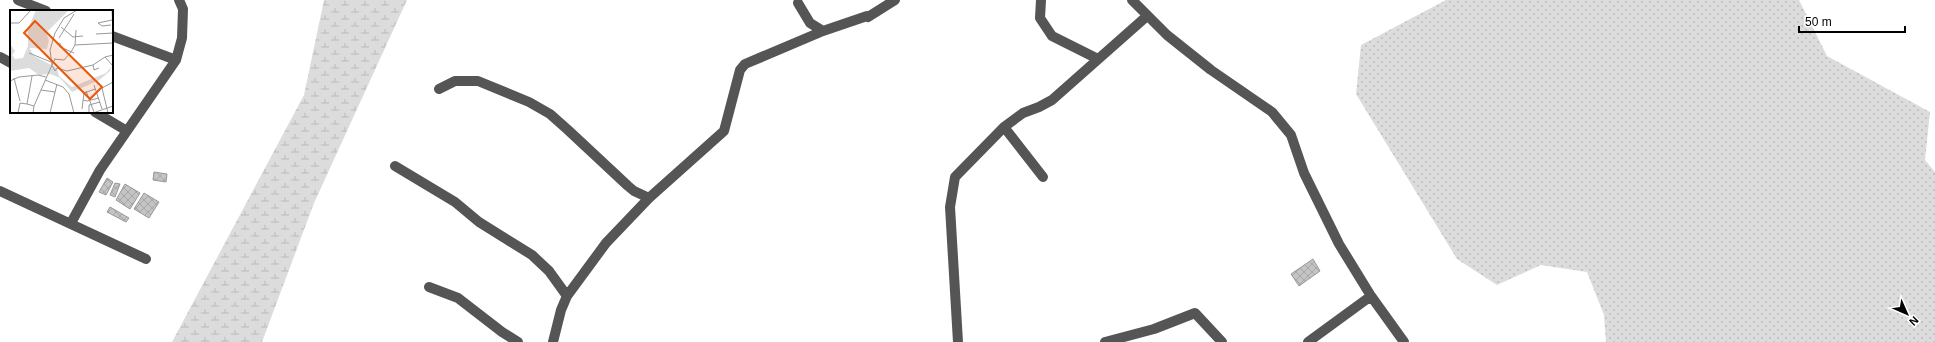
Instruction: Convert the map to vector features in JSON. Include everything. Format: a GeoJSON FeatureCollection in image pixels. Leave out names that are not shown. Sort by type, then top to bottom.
{"type":"FeatureCollection","features":[{"type":"Feature","properties":{"kind":"street"},"geometry":{"type":"LineString","coordinates":[[18,0],[43,10]]}},
{"type":"Feature","properties":{"kind":"street"},"geometry":{"type":"LineString","coordinates":[[71,223],[100,170],[176,60],[182,38],[183,9],[179,0]]}},
{"type":"Feature","properties":{"kind":"street"},"geometry":{"type":"LineString","coordinates":[[552,342],[561,310],[567,296],[606,243],[649,198],[724,131],[740,70],[745,64],[823,31],[867,16],[868,17],[895,0]]}},
{"type":"Feature","properties":{"kind":"street"},"geometry":{"type":"LineString","coordinates":[[1041,0],[1040,18],[1052,36],[1098,60]]}},
{"type":"Feature","properties":{"kind":"street"},"geometry":{"type":"LineString","coordinates":[[1132,0],[1167,35],[1272,112],[1291,135],[1304,173],[1339,244],[1372,296],[1404,342]]}},
{"type":"Feature","properties":{"kind":"street"},"geometry":{"type":"LineString","coordinates":[[798,3],[810,23],[823,31]]}},
{"type":"Feature","properties":{"kind":"street"},"geometry":{"type":"LineString","coordinates":[[958,342],[950,207],[955,177],[1004,127],[1023,113],[1039,108],[1052,100],[1148,16]]}},
{"type":"Feature","properties":{"kind":"street"},"geometry":{"type":"LineString","coordinates":[[113,36],[176,60]]}},
{"type":"Feature","properties":{"kind":"street"},"geometry":{"type":"LineString","coordinates":[[0,57],[10,62]]}},
{"type":"Feature","properties":{"kind":"street"},"geometry":{"type":"LineString","coordinates":[[440,89],[455,81],[478,81],[530,102],[550,114],[634,191],[649,198]]}},
{"type":"Feature","properties":{"kind":"street"},"geometry":{"type":"LineString","coordinates":[[97,113],[128,131]]}},
{"type":"Feature","properties":{"kind":"street"},"geometry":{"type":"LineString","coordinates":[[1004,127],[1043,177]]}},
{"type":"Feature","properties":{"kind":"street"},"geometry":{"type":"LineString","coordinates":[[395,166],[455,202],[479,222],[532,255],[549,270],[567,296]]}},
{"type":"Feature","properties":{"kind":"street"},"geometry":{"type":"LineString","coordinates":[[0,191],[146,259]]}},
{"type":"Feature","properties":{"kind":"street"},"geometry":{"type":"LineString","coordinates":[[429,287],[458,298],[502,332],[518,342]]}},
{"type":"Feature","properties":{"kind":"street"},"geometry":{"type":"LineString","coordinates":[[1308,342],[1372,296]]}},
{"type":"Feature","properties":{"kind":"street"},"geometry":{"type":"LineString","coordinates":[[1105,342],[1154,329],[1195,313],[1222,342]]}},
{"type":"Feature","properties":{"kind":"green space"},"geometry":{"type":"Polygon","coordinates":[[[324,0],[407,0],[314,203],[262,342],[172,342],[304,95],[324,0]]]}},
{"type":"Feature","properties":{"kind":"green space"},"geometry":{"type":"Polygon","coordinates":[[[1446,0],[1799,0],[1827,56],[1930,112],[1925,160],[1935,172],[1935,342],[1606,342],[1604,315],[1587,272],[1541,265],[1497,285],[1457,259],[1356,94],[1361,45],[1446,0]]]}},
{"type":"Feature","properties":{"kind":"building"},"geometry":{"type":"Polygon","coordinates":[[[154,172],[167,174],[166,182],[153,180],[154,172]]]}},
{"type":"Feature","properties":{"kind":"building"},"geometry":{"type":"Polygon","coordinates":[[[107,178],[113,182],[106,195],[99,192],[107,178]]]}},
{"type":"Feature","properties":{"kind":"building"},"geometry":{"type":"Polygon","coordinates":[[[115,183],[120,184],[115,197],[110,195],[115,183]]]}},
{"type":"Feature","properties":{"kind":"building"},"geometry":{"type":"Polygon","coordinates":[[[125,184],[140,193],[130,209],[116,200],[125,184]]]}},
{"type":"Feature","properties":{"kind":"building"},"geometry":{"type":"Polygon","coordinates":[[[144,193],[159,202],[149,218],[134,209],[144,193]]]}},
{"type":"Feature","properties":{"kind":"building"},"geometry":{"type":"Polygon","coordinates":[[[110,207],[129,218],[126,222],[107,212],[110,207]]]}},
{"type":"Feature","properties":{"kind":"building"},"geometry":{"type":"Polygon","coordinates":[[[1313,259],[1320,271],[1299,286],[1291,274],[1313,259]]]}}]}
